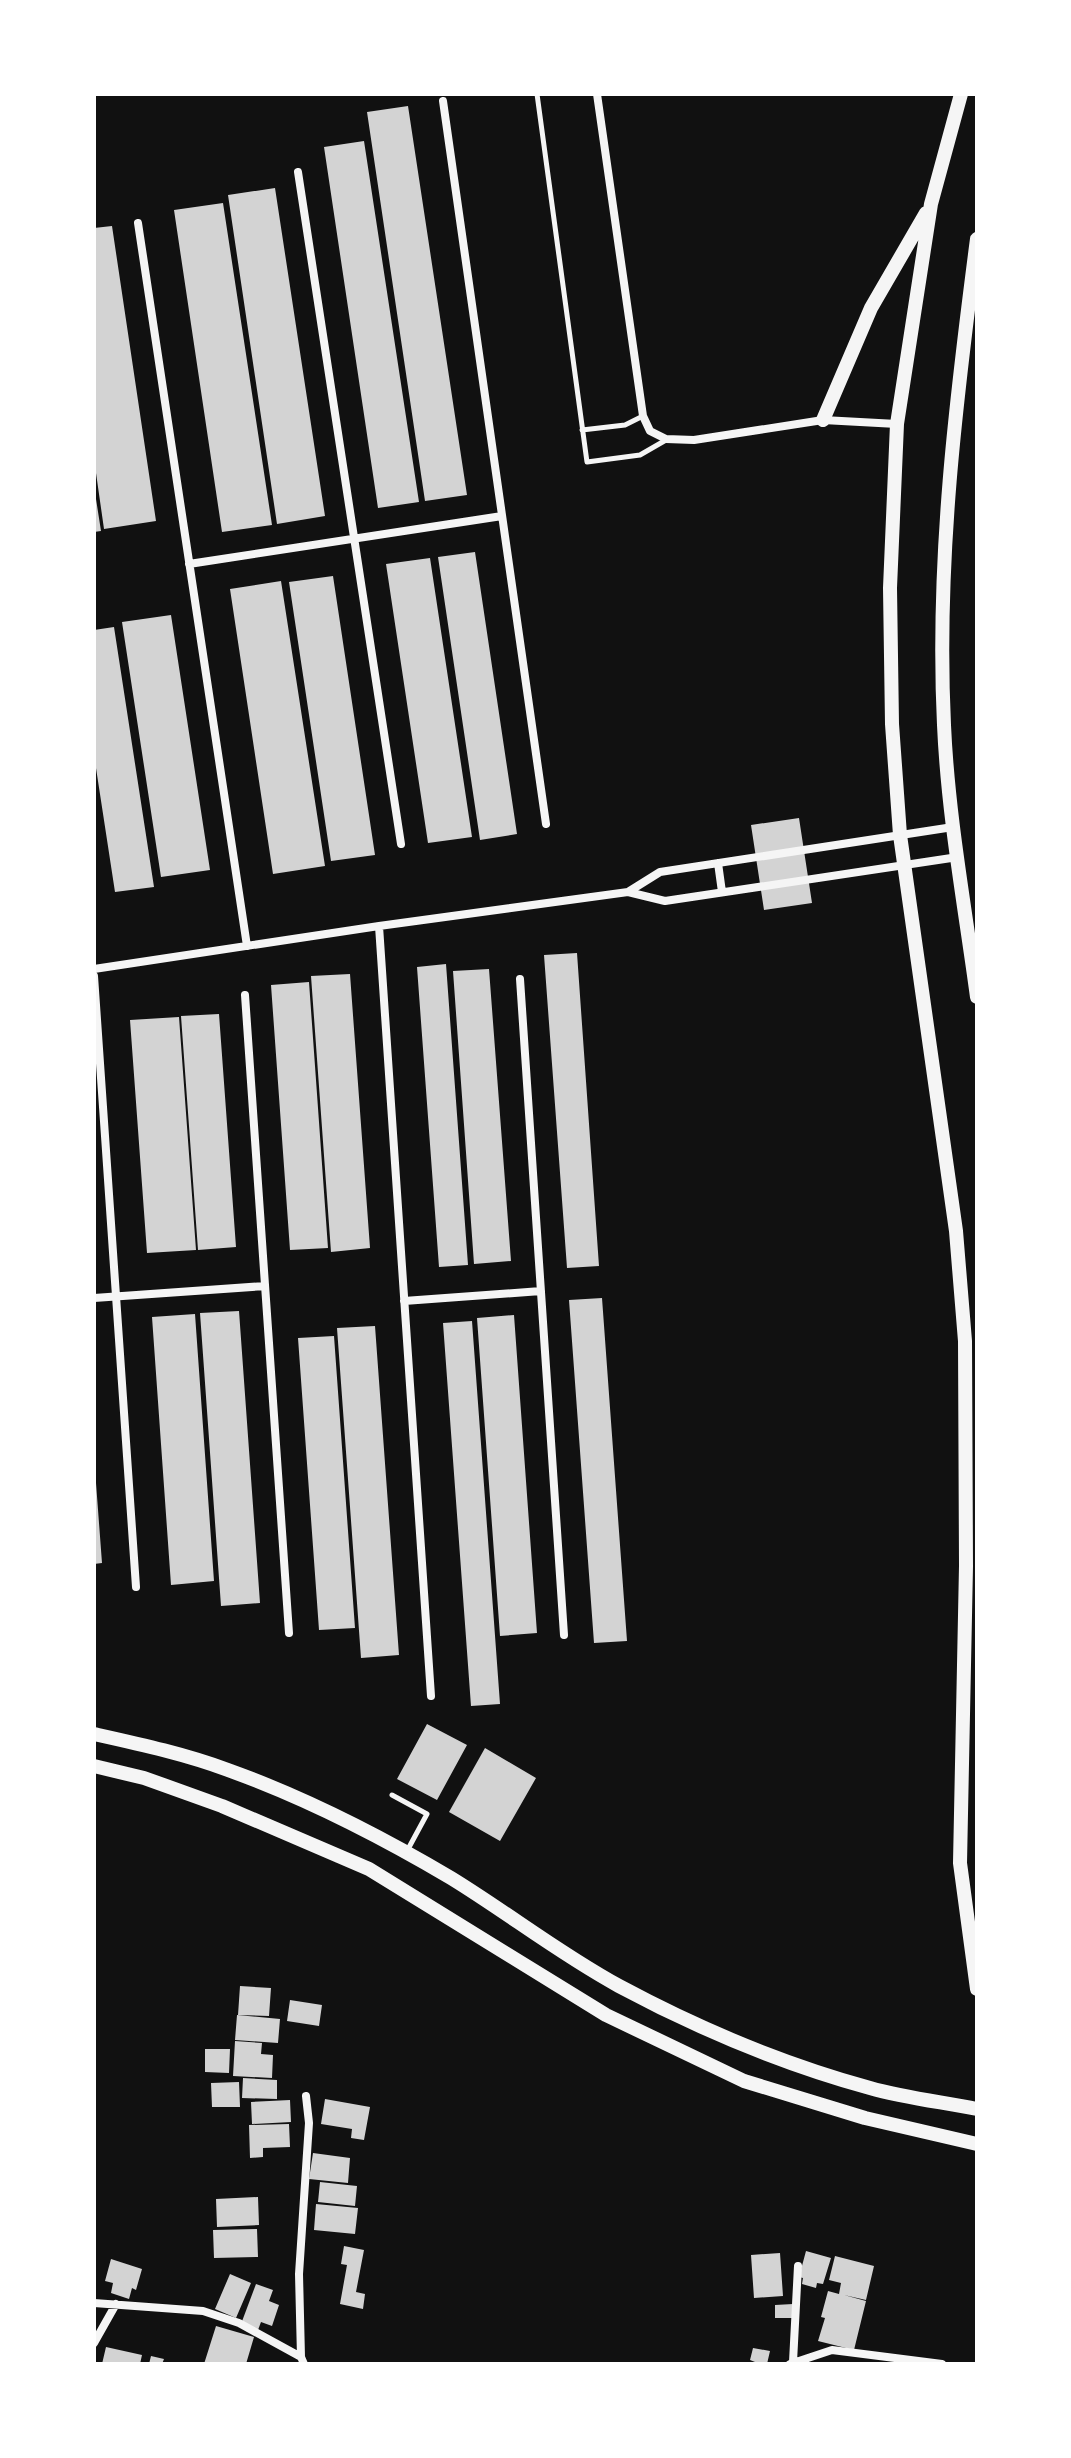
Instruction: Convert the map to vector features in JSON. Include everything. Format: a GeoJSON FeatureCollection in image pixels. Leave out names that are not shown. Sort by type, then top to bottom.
{"type":"FeatureCollection","features":[{"type":"Feature","properties":{"kind":"main road"},"geometry":{"type":"LineString","coordinates":[[961,94],[931,204],[897,424],[890,588],[892,724],[900,835],[956,1231],[965,1341],[966,1566],[960,1863],[977,1989]]}},
{"type":"Feature","properties":{"kind":"main road"},"geometry":{"type":"LineString","coordinates":[[823,420],[871,308],[931,204]]}},
{"type":"Feature","properties":{"kind":"main road"},"geometry":{"type":"LineString","coordinates":[[977,239],[953,423],[944,586],[944,725],[953,827],[977,997]]}},
{"type":"Feature","properties":{"kind":"main road"},"geometry":{"type":"LineString","coordinates":[[94,1734],[227,1769],[322,1808],[453,1880],[551,1946],[619,1986],[754,2051],[873,2089],[977,2109]]}},
{"type":"Feature","properties":{"kind":"main road"},"geometry":{"type":"LineString","coordinates":[[94,1766],[144,1778],[222,1806],[369,1869],[606,2015],[744,2081],[865,2118],[977,2144]]}},
{"type":"Feature","properties":{"kind":"street"},"geometry":{"type":"LineString","coordinates":[[597,94],[643,416],[650,431],[666,439],[694,440],[823,420],[897,424]]}},
{"type":"Feature","properties":{"kind":"street"},"geometry":{"type":"LineString","coordinates":[[443,101],[546,824]]}},
{"type":"Feature","properties":{"kind":"street"},"geometry":{"type":"LineString","coordinates":[[298,172],[401,844]]}},
{"type":"Feature","properties":{"kind":"street"},"geometry":{"type":"LineString","coordinates":[[138,223],[247,946]]}},
{"type":"Feature","properties":{"kind":"street"},"geometry":{"type":"LineString","coordinates":[[189,564],[502,516]]}},
{"type":"Feature","properties":{"kind":"street"},"geometry":{"type":"LineString","coordinates":[[628,892],[660,872],[953,827]]}},
{"type":"Feature","properties":{"kind":"street"},"geometry":{"type":"LineString","coordinates":[[94,969],[628,892],[665,901],[958,857]]}},
{"type":"Feature","properties":{"kind":"street"},"geometry":{"type":"LineString","coordinates":[[718,863],[722,892]]}},
{"type":"Feature","properties":{"kind":"street"},"geometry":{"type":"LineString","coordinates":[[379,926],[431,1696]]}},
{"type":"Feature","properties":{"kind":"street"},"geometry":{"type":"LineString","coordinates":[[94,976],[136,1587]]}},
{"type":"Feature","properties":{"kind":"street"},"geometry":{"type":"LineString","coordinates":[[520,979],[564,1635]]}},
{"type":"Feature","properties":{"kind":"street"},"geometry":{"type":"LineString","coordinates":[[245,995],[289,1633]]}},
{"type":"Feature","properties":{"kind":"street"},"geometry":{"type":"LineString","coordinates":[[94,1298],[265,1286]]}},
{"type":"Feature","properties":{"kind":"street"},"geometry":{"type":"LineString","coordinates":[[404,1301],[541,1291]]}},
{"type":"Feature","properties":{"kind":"street"},"geometry":{"type":"LineString","coordinates":[[302,2360],[299,2274],[309,2123],[306,2096]]}},
{"type":"Feature","properties":{"kind":"street"},"geometry":{"type":"LineString","coordinates":[[798,2266],[791,2363],[821,2359],[832,2350],[942,2364]]}},
{"type":"Feature","properties":{"kind":"street"},"geometry":{"type":"LineString","coordinates":[[94,2303],[203,2311],[239,2323],[302,2360]]}},
{"type":"Feature","properties":{"kind":"street"},"geometry":{"type":"LineString","coordinates":[[94,2343],[116,2304]]}},
{"type":"Feature","properties":{"kind":"lane"},"geometry":{"type":"LineString","coordinates":[[537,94],[587,462],[640,455],[666,439]]}},
{"type":"Feature","properties":{"kind":"lane"},"geometry":{"type":"LineString","coordinates":[[582,430],[625,425],[643,416]]}},
{"type":"Feature","properties":{"kind":"lane"},"geometry":{"type":"LineString","coordinates":[[392,1795],[427,1814],[406,1852]]}},
{"type":"Feature","properties":{"kind":"building"},"geometry":{"type":"Polygon","coordinates":[[[408,106],[467,495],[425,501],[367,112],[408,106]]]}},
{"type":"Feature","properties":{"kind":"building"},"geometry":{"type":"Polygon","coordinates":[[[364,141],[419,502],[378,508],[324,147],[364,141]]]}},
{"type":"Feature","properties":{"kind":"building"},"geometry":{"type":"Polygon","coordinates":[[[275,188],[325,516],[277,524],[228,195],[275,188]]]}},
{"type":"Feature","properties":{"kind":"building"},"geometry":{"type":"Polygon","coordinates":[[[223,203],[272,525],[222,532],[174,210],[223,203]]]}},
{"type":"Feature","properties":{"kind":"building"},"geometry":{"type":"Polygon","coordinates":[[[112,226],[156,521],[104,529],[94,459],[94,228],[112,226]]]}},
{"type":"Feature","properties":{"kind":"building"},"geometry":{"type":"Polygon","coordinates":[[[94,499],[101,531],[94,532],[94,499]]]}},
{"type":"Feature","properties":{"kind":"building"},"geometry":{"type":"Polygon","coordinates":[[[475,552],[517,834],[480,840],[438,557],[475,552]]]}},
{"type":"Feature","properties":{"kind":"building"},"geometry":{"type":"Polygon","coordinates":[[[430,558],[472,837],[428,843],[386,564],[430,558]]]}},
{"type":"Feature","properties":{"kind":"building"},"geometry":{"type":"Polygon","coordinates":[[[333,576],[375,855],[331,861],[289,582],[333,576]]]}},
{"type":"Feature","properties":{"kind":"building"},"geometry":{"type":"Polygon","coordinates":[[[281,581],[325,866],[273,874],[230,589],[281,581]]]}},
{"type":"Feature","properties":{"kind":"building"},"geometry":{"type":"Polygon","coordinates":[[[171,615],[210,870],[161,877],[122,622],[171,615]]]}},
{"type":"Feature","properties":{"kind":"building"},"geometry":{"type":"Polygon","coordinates":[[[114,627],[154,887],[115,892],[94,755],[94,630],[114,627]]]}},
{"type":"Feature","properties":{"kind":"building"},"geometry":{"type":"Polygon","coordinates":[[[799,818],[812,903],[764,910],[751,825],[799,818]]]}},
{"type":"Feature","properties":{"kind":"building"},"geometry":{"type":"Polygon","coordinates":[[[577,953],[599,1266],[567,1268],[544,955],[577,953]]]}},
{"type":"Feature","properties":{"kind":"building"},"geometry":{"type":"Polygon","coordinates":[[[446,964],[468,1265],[439,1267],[417,967],[446,964]]]}},
{"type":"Feature","properties":{"kind":"building"},"geometry":{"type":"Polygon","coordinates":[[[489,969],[511,1261],[474,1264],[453,971],[489,969]]]}},
{"type":"Feature","properties":{"kind":"building"},"geometry":{"type":"Polygon","coordinates":[[[350,974],[370,1248],[331,1252],[311,976],[350,974]]]}},
{"type":"Feature","properties":{"kind":"building"},"geometry":{"type":"Polygon","coordinates":[[[309,982],[328,1248],[290,1250],[271,985],[309,982]]]}},
{"type":"Feature","properties":{"kind":"building"},"geometry":{"type":"Polygon","coordinates":[[[219,1014],[236,1247],[198,1250],[181,1016],[219,1014]]]}},
{"type":"Feature","properties":{"kind":"building"},"geometry":{"type":"Polygon","coordinates":[[[179,1017],[196,1250],[147,1253],[130,1020],[179,1017]]]}},
{"type":"Feature","properties":{"kind":"building"},"geometry":{"type":"Polygon","coordinates":[[[602,1298],[627,1641],[594,1643],[569,1300],[602,1298]]]}},
{"type":"Feature","properties":{"kind":"building"},"geometry":{"type":"Polygon","coordinates":[[[239,1311],[260,1603],[221,1606],[200,1313],[239,1311]]]}},
{"type":"Feature","properties":{"kind":"building"},"geometry":{"type":"Polygon","coordinates":[[[195,1314],[214,1581],[171,1585],[152,1317],[195,1314]]]}},
{"type":"Feature","properties":{"kind":"building"},"geometry":{"type":"Polygon","coordinates":[[[514,1315],[537,1633],[500,1636],[477,1318],[514,1315]]]}},
{"type":"Feature","properties":{"kind":"building"},"geometry":{"type":"Polygon","coordinates":[[[472,1321],[500,1704],[471,1706],[443,1323],[472,1321]]]}},
{"type":"Feature","properties":{"kind":"building"},"geometry":{"type":"Polygon","coordinates":[[[375,1326],[399,1655],[361,1658],[337,1328],[375,1326]]]}},
{"type":"Feature","properties":{"kind":"building"},"geometry":{"type":"Polygon","coordinates":[[[334,1336],[355,1628],[319,1630],[298,1338],[334,1336]]]}},
{"type":"Feature","properties":{"kind":"building"},"geometry":{"type":"Polygon","coordinates":[[[94,1483],[102,1563],[94,1564],[94,1483]]]}},
{"type":"Feature","properties":{"kind":"building"},"geometry":{"type":"Polygon","coordinates":[[[427,1724],[467,1745],[437,1800],[397,1779],[427,1724]]]}},
{"type":"Feature","properties":{"kind":"building"},"geometry":{"type":"Polygon","coordinates":[[[485,1748],[536,1778],[500,1841],[449,1812],[485,1748]]]}},
{"type":"Feature","properties":{"kind":"building"},"geometry":{"type":"Polygon","coordinates":[[[240,1986],[271,1988],[269,2016],[238,2015],[240,1986]]]}},
{"type":"Feature","properties":{"kind":"building"},"geometry":{"type":"Polygon","coordinates":[[[290,2000],[322,2005],[319,2026],[287,2021],[290,2000]]]}},
{"type":"Feature","properties":{"kind":"building"},"geometry":{"type":"Polygon","coordinates":[[[237,2015],[280,2019],[278,2043],[235,2040],[237,2015]]]}},
{"type":"Feature","properties":{"kind":"building"},"geometry":{"type":"Polygon","coordinates":[[[235,2041],[262,2043],[261,2054],[273,2055],[272,2078],[233,2076],[235,2041]]]}},
{"type":"Feature","properties":{"kind":"building"},"geometry":{"type":"Polygon","coordinates":[[[205,2049],[230,2049],[229,2073],[205,2072],[205,2049]]]}},
{"type":"Feature","properties":{"kind":"building"},"geometry":{"type":"Polygon","coordinates":[[[243,2078],[277,2080],[277,2099],[242,2098],[243,2078]]]}},
{"type":"Feature","properties":{"kind":"building"},"geometry":{"type":"Polygon","coordinates":[[[239,2082],[240,2107],[212,2107],[211,2083],[239,2082]]]}},
{"type":"Feature","properties":{"kind":"building"},"geometry":{"type":"Polygon","coordinates":[[[325,2099],[370,2107],[364,2140],[351,2138],[352,2129],[321,2124],[325,2099]]]}},
{"type":"Feature","properties":{"kind":"building"},"geometry":{"type":"Polygon","coordinates":[[[290,2100],[291,2122],[252,2124],[251,2102],[290,2100]]]}},
{"type":"Feature","properties":{"kind":"building"},"geometry":{"type":"Polygon","coordinates":[[[289,2124],[290,2147],[263,2148],[263,2157],[250,2158],[249,2125],[289,2124]]]}},
{"type":"Feature","properties":{"kind":"building"},"geometry":{"type":"Polygon","coordinates":[[[313,2153],[350,2158],[348,2183],[309,2179],[313,2153]]]}},
{"type":"Feature","properties":{"kind":"building"},"geometry":{"type":"Polygon","coordinates":[[[320,2182],[357,2186],[355,2206],[318,2202],[320,2182]]]}},
{"type":"Feature","properties":{"kind":"building"},"geometry":{"type":"Polygon","coordinates":[[[258,2197],[259,2225],[217,2227],[216,2199],[258,2197]]]}},
{"type":"Feature","properties":{"kind":"building"},"geometry":{"type":"Polygon","coordinates":[[[316,2204],[358,2208],[355,2234],[314,2230],[316,2204]]]}},
{"type":"Feature","properties":{"kind":"building"},"geometry":{"type":"Polygon","coordinates":[[[257,2229],[258,2257],[214,2258],[213,2230],[257,2229]]]}},
{"type":"Feature","properties":{"kind":"building"},"geometry":{"type":"Polygon","coordinates":[[[344,2246],[364,2250],[356,2292],[365,2294],[363,2309],[340,2304],[347,2265],[341,2264],[344,2246]]]}},
{"type":"Feature","properties":{"kind":"building"},"geometry":{"type":"Polygon","coordinates":[[[806,2251],[831,2258],[823,2284],[817,2283],[816,2288],[802,2284],[803,2278],[799,2277],[806,2251]]]}},
{"type":"Feature","properties":{"kind":"building"},"geometry":{"type":"Polygon","coordinates":[[[780,2253],[783,2296],[754,2298],[751,2255],[780,2253]]]}},
{"type":"Feature","properties":{"kind":"building"},"geometry":{"type":"Polygon","coordinates":[[[835,2256],[874,2266],[866,2300],[844,2295],[866,2301],[854,2350],[818,2341],[828,2291],[839,2294],[841,2283],[829,2280],[835,2256]]]}},
{"type":"Feature","properties":{"kind":"building"},"geometry":{"type":"Polygon","coordinates":[[[111,2259],[142,2269],[136,2290],[132,2288],[129,2299],[111,2293],[113,2283],[105,2281],[111,2259]]]}},
{"type":"Feature","properties":{"kind":"building"},"geometry":{"type":"Polygon","coordinates":[[[230,2274],[251,2283],[236,2318],[215,2309],[230,2274]]]}},
{"type":"Feature","properties":{"kind":"building"},"geometry":{"type":"Polygon","coordinates":[[[256,2284],[273,2290],[269,2301],[279,2305],[272,2326],[261,2322],[258,2330],[241,2324],[256,2284]]]}},
{"type":"Feature","properties":{"kind":"building"},"geometry":{"type":"Polygon","coordinates":[[[793,2304],[793,2318],[775,2318],[775,2305],[793,2304]]]}},
{"type":"Feature","properties":{"kind":"building"},"geometry":{"type":"Polygon","coordinates":[[[216,2326],[254,2337],[246,2364],[204,2364],[216,2326]]]}},
{"type":"Feature","properties":{"kind":"building"},"geometry":{"type":"Polygon","coordinates":[[[106,2347],[142,2355],[140,2364],[102,2364],[106,2347]]]}},
{"type":"Feature","properties":{"kind":"building"},"geometry":{"type":"Polygon","coordinates":[[[753,2348],[770,2351],[767,2364],[754,2364],[750,2360],[753,2348]]]}},
{"type":"Feature","properties":{"kind":"building"},"geometry":{"type":"Polygon","coordinates":[[[151,2356],[164,2359],[162,2364],[149,2364],[151,2356]]]}}]}
